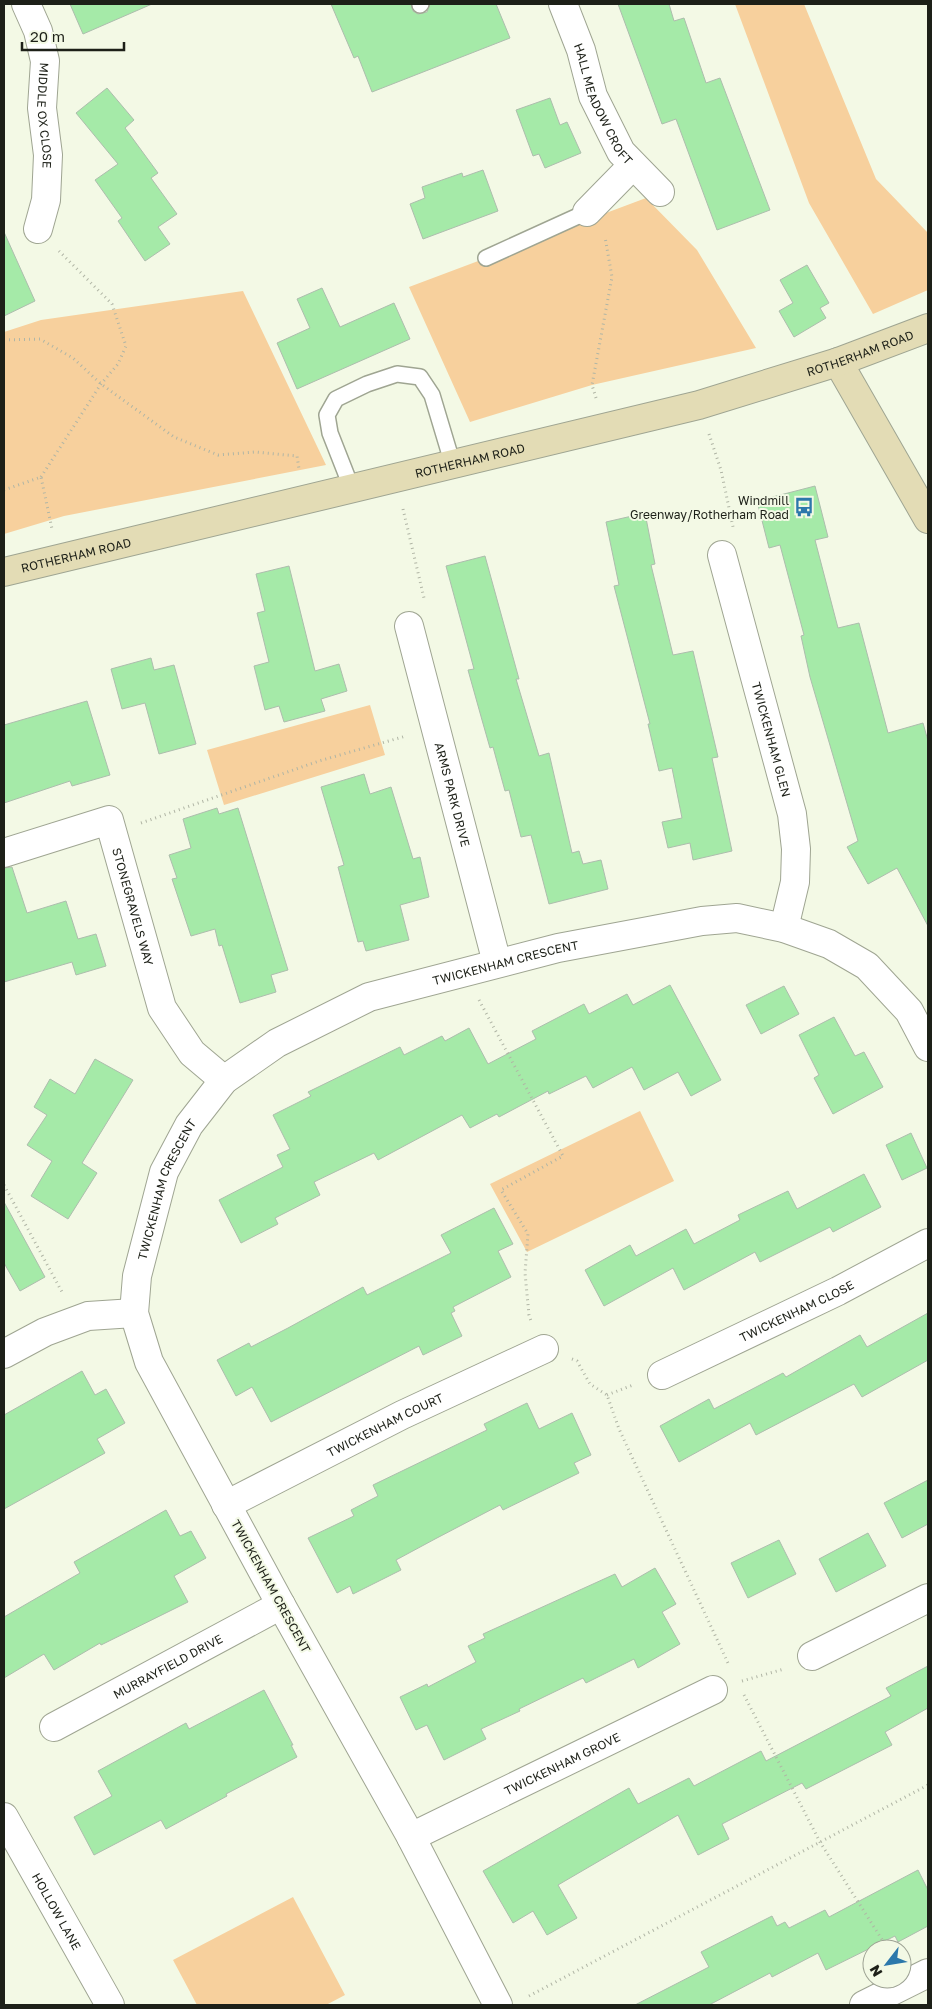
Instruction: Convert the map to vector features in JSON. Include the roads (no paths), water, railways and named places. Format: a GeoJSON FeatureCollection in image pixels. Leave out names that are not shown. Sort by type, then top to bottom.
{"type":"FeatureCollection","features":[{"type":"Feature","properties":{"kind":"main road","name":"ROTHERHAM ROAD"},"geometry":{"type":"LineString","coordinates":[[4,572],[303,499],[396,480],[699,405],[838,362],[928,328]]}},
{"type":"Feature","properties":{"kind":"main road"},"geometry":{"type":"LineString","coordinates":[[838,362],[928,519]]}},
{"type":"Feature","properties":{"kind":"street","name":"MIDDLE OX CLOSE"},"geometry":{"type":"LineString","coordinates":[[26,4],[38,31],[44,61],[42,108],[48,155],[46,200],[38,229]]}},
{"type":"Feature","properties":{"kind":"street","name":"HALL MEADOW CROFT"},"geometry":{"type":"LineString","coordinates":[[563,4],[581,50],[593,96],[621,152],[660,192]]}},
{"type":"Feature","properties":{"kind":"street"},"geometry":{"type":"LineString","coordinates":[[587,212],[633,165]]}},
{"type":"Feature","properties":{"kind":"street","name":"TWICKENHAM GLEN"},"geometry":{"type":"LineString","coordinates":[[722,555],[792,814],[796,849],[795,882],[784,928]]}},
{"type":"Feature","properties":{"kind":"street","name":"ARMS PARK DRIVE"},"geometry":{"type":"LineString","coordinates":[[409,626],[497,962]]}},
{"type":"Feature","properties":{"kind":"street","name":"STONEGRAVELS WAY"},"geometry":{"type":"LineString","coordinates":[[4,853],[109,820],[162,1008],[192,1053],[224,1080]]}},
{"type":"Feature","properties":{"kind":"street","name":"TWICKENHAM CRESCENT"},"geometry":{"type":"LineString","coordinates":[[509,2003],[411,1837],[281,1605],[149,1362],[134,1313],[137,1276],[164,1172],[189,1125],[224,1080],[277,1043],[369,997],[497,962],[619,935],[702,921],[737,918],[784,928],[829,944],[867,966],[909,1011],[928,1047]]}},
{"type":"Feature","properties":{"kind":"street","name":"TWICKENHAM CLOSE"},"geometry":{"type":"LineString","coordinates":[[662,1375],[838,1291],[928,1243]]}},
{"type":"Feature","properties":{"kind":"street"},"geometry":{"type":"LineString","coordinates":[[4,1354],[45,1332],[88,1316],[134,1313]]}},
{"type":"Feature","properties":{"kind":"street","name":"TWICKENHAM COURT"},"geometry":{"type":"LineString","coordinates":[[226,1505],[402,1415],[544,1349]]}},
{"type":"Feature","properties":{"kind":"street"},"geometry":{"type":"LineString","coordinates":[[812,1656],[928,1598]]}},
{"type":"Feature","properties":{"kind":"street","name":"MURRAYFIELD DRIVE"},"geometry":{"type":"LineString","coordinates":[[54,1727],[281,1605]]}},
{"type":"Feature","properties":{"kind":"street","name":"TWICKENHAM GROVE"},"geometry":{"type":"LineString","coordinates":[[411,1837],[725,1686]]}},
{"type":"Feature","properties":{"kind":"street","name":"HOLLOW LANE"},"geometry":{"type":"LineString","coordinates":[[4,1817],[11,1849],[110,2005]]}},
{"type":"Feature","properties":{"kind":"street"},"geometry":{"type":"LineString","coordinates":[[864,2005],[928,1973]]}},
{"type":"Feature","properties":{"kind":"lane"},"geometry":{"type":"LineString","coordinates":[[486,258],[587,212]]}},
{"type":"Feature","properties":{"kind":"lane"},"geometry":{"type":"LineString","coordinates":[[352,489],[330,433],[327,415],[336,399],[397,374],[420,377],[432,394],[453,465]]}},
{"type":"Feature","properties":{"kind":"place","name":"Windmill Greenway/Rotherham Road"},"geometry":{"type":"Point","coordinates":[804,507]}}]}
